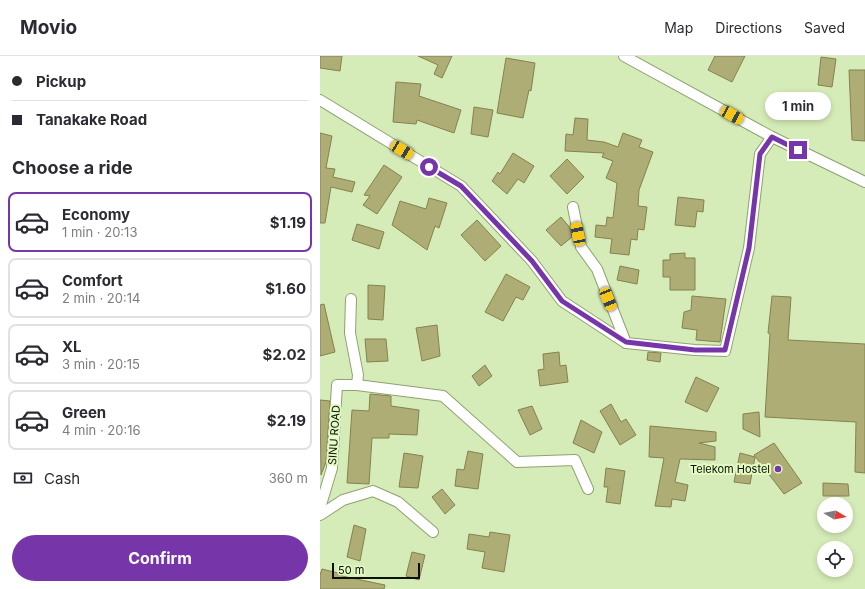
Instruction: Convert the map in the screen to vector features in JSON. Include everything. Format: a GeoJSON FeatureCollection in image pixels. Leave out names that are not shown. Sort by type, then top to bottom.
{"type":"FeatureCollection","features":[{"type":"Feature","properties":{"kind":"street"},"geometry":{"type":"LineString","coordinates":[[624,56],[772,137],[865,182]]}},
{"type":"Feature","properties":{"kind":"street"},"geometry":{"type":"LineString","coordinates":[[320,100],[461,186],[532,261],[562,301],[626,342],[695,350],[725,350],[749,248],[760,154],[772,137]]}},
{"type":"Feature","properties":{"kind":"street"},"geometry":{"type":"LineString","coordinates":[[573,207],[581,247],[597,269],[626,342]]}},
{"type":"Feature","properties":{"kind":"street"},"geometry":{"type":"LineString","coordinates":[[351,299],[350,333],[358,375],[357,385],[443,396],[517,462],[574,460],[588,489]]}},
{"type":"Feature","properties":{"kind":"street","name":"SINU ROAD"},"geometry":{"type":"LineString","coordinates":[[320,508],[332,468],[336,385],[357,385]]}},
{"type":"Feature","properties":{"kind":"street"},"geometry":{"type":"LineString","coordinates":[[320,515],[343,500],[373,491],[398,502],[433,532]]}},
{"type":"Feature","properties":{"kind":"building"},"geometry":{"type":"Polygon","coordinates":[[[320,56],[342,56],[340,71],[320,68],[320,56]]]}},
{"type":"Feature","properties":{"kind":"building"},"geometry":{"type":"Polygon","coordinates":[[[418,56],[452,56],[442,78],[434,74],[438,65],[418,56]]]}},
{"type":"Feature","properties":{"kind":"building"},"geometry":{"type":"Polygon","coordinates":[[[715,56],[745,56],[732,82],[708,70],[715,56]]]}},
{"type":"Feature","properties":{"kind":"building"},"geometry":{"type":"Polygon","coordinates":[[[821,57],[836,59],[832,87],[818,85],[821,57]]]}},
{"type":"Feature","properties":{"kind":"building"},"geometry":{"type":"Polygon","coordinates":[[[506,58],[535,63],[531,91],[529,90],[523,118],[497,113],[506,58]]]}},
{"type":"Feature","properties":{"kind":"building"},"geometry":{"type":"Polygon","coordinates":[[[849,70],[865,70],[865,141],[852,140],[849,70]]]}},
{"type":"Feature","properties":{"kind":"building"},"geometry":{"type":"Polygon","coordinates":[[[396,82],[421,84],[419,96],[461,110],[454,133],[417,120],[416,124],[393,122],[396,82]]]}},
{"type":"Feature","properties":{"kind":"building"},"geometry":{"type":"Polygon","coordinates":[[[474,107],[493,110],[488,137],[471,134],[474,107]]]}},
{"type":"Feature","properties":{"kind":"building"},"geometry":{"type":"Polygon","coordinates":[[[575,118],[588,119],[587,140],[604,142],[618,147],[623,133],[642,140],[639,147],[653,152],[639,190],[638,206],[647,207],[644,230],[638,229],[637,240],[631,239],[629,255],[610,253],[612,239],[595,237],[596,225],[606,226],[607,217],[613,218],[617,183],[606,178],[613,161],[602,157],[604,153],[565,151],[566,134],[573,135],[575,118]]]}},
{"type":"Feature","properties":{"kind":"building"},"geometry":{"type":"Polygon","coordinates":[[[320,133],[332,136],[326,168],[335,169],[333,177],[355,182],[352,192],[331,187],[325,223],[320,223],[320,133]]]}},
{"type":"Feature","properties":{"kind":"building"},"geometry":{"type":"Polygon","coordinates":[[[513,153],[534,166],[524,183],[518,179],[507,194],[492,181],[498,172],[500,174],[513,153]]]}},
{"type":"Feature","properties":{"kind":"building"},"geometry":{"type":"Polygon","coordinates":[[[567,159],[584,177],[567,194],[550,176],[567,159]]]}},
{"type":"Feature","properties":{"kind":"building"},"geometry":{"type":"Polygon","coordinates":[[[384,165],[402,177],[377,214],[363,205],[370,196],[364,195],[384,165]]]}},
{"type":"Feature","properties":{"kind":"building"},"geometry":{"type":"Polygon","coordinates":[[[678,197],[704,200],[703,212],[697,211],[695,227],[675,225],[678,197]]]}},
{"type":"Feature","properties":{"kind":"building"},"geometry":{"type":"Polygon","coordinates":[[[429,198],[447,203],[439,228],[435,226],[427,250],[392,225],[400,201],[426,209],[429,198]]]}},
{"type":"Feature","properties":{"kind":"building"},"geometry":{"type":"Polygon","coordinates":[[[561,217],[571,229],[572,237],[561,246],[546,230],[561,217]]]}},
{"type":"Feature","properties":{"kind":"building"},"geometry":{"type":"Polygon","coordinates":[[[477,220],[501,246],[485,261],[461,235],[477,220]]]}},
{"type":"Feature","properties":{"kind":"building"},"geometry":{"type":"Polygon","coordinates":[[[357,224],[384,232],[379,249],[352,240],[357,224]]]}},
{"type":"Feature","properties":{"kind":"building"},"geometry":{"type":"Polygon","coordinates":[[[685,253],[685,258],[695,258],[695,290],[670,290],[670,277],[663,277],[663,260],[670,260],[670,254],[685,253]]]}},
{"type":"Feature","properties":{"kind":"building"},"geometry":{"type":"Polygon","coordinates":[[[620,266],[639,270],[637,284],[617,280],[620,266]]]}},
{"type":"Feature","properties":{"kind":"building"},"geometry":{"type":"Polygon","coordinates":[[[506,274],[530,287],[523,300],[516,297],[503,321],[485,312],[506,274]]]}},
{"type":"Feature","properties":{"kind":"building"},"geometry":{"type":"Polygon","coordinates":[[[368,285],[385,286],[383,320],[368,319],[368,285]]]}},
{"type":"Feature","properties":{"kind":"building"},"geometry":{"type":"Polygon","coordinates":[[[692,296],[726,299],[720,342],[696,340],[697,330],[682,328],[684,312],[691,310],[692,296]]]}},
{"type":"Feature","properties":{"kind":"building"},"geometry":{"type":"Polygon","coordinates":[[[772,296],[791,297],[788,340],[865,344],[865,473],[855,472],[856,422],[765,417],[770,334],[768,333],[772,296]]]}},
{"type":"Feature","properties":{"kind":"building"},"geometry":{"type":"Polygon","coordinates":[[[324,304],[335,352],[320,356],[320,305],[324,304]]]}},
{"type":"Feature","properties":{"kind":"building"},"geometry":{"type":"Polygon","coordinates":[[[437,325],[440,356],[422,361],[416,328],[437,325]]]}},
{"type":"Feature","properties":{"kind":"building"},"geometry":{"type":"Polygon","coordinates":[[[365,339],[386,339],[388,361],[367,362],[365,339]]]}},
{"type":"Feature","properties":{"kind":"building"},"geometry":{"type":"Polygon","coordinates":[[[559,352],[560,366],[566,365],[568,382],[540,386],[538,370],[544,369],[543,354],[559,352]]]}},
{"type":"Feature","properties":{"kind":"building"},"geometry":{"type":"Polygon","coordinates":[[[648,352],[661,353],[660,362],[647,360],[648,352]]]}},
{"type":"Feature","properties":{"kind":"building"},"geometry":{"type":"Polygon","coordinates":[[[485,365],[492,376],[479,386],[472,376],[485,365]]]}},
{"type":"Feature","properties":{"kind":"building"},"geometry":{"type":"Polygon","coordinates":[[[696,377],[719,388],[707,412],[685,402],[696,377]]]}},
{"type":"Feature","properties":{"kind":"building"},"geometry":{"type":"Polygon","coordinates":[[[370,394],[391,396],[391,406],[419,410],[417,435],[389,434],[389,438],[372,438],[369,484],[347,483],[352,410],[369,411],[370,394]]]}},
{"type":"Feature","properties":{"kind":"building"},"geometry":{"type":"Polygon","coordinates":[[[320,400],[330,401],[326,462],[321,475],[320,400]]]}},
{"type":"Feature","properties":{"kind":"building"},"geometry":{"type":"Polygon","coordinates":[[[611,404],[621,422],[626,419],[636,435],[620,445],[600,411],[611,404]]]}},
{"type":"Feature","properties":{"kind":"building"},"geometry":{"type":"Polygon","coordinates":[[[532,406],[542,429],[530,435],[518,410],[532,406]]]}},
{"type":"Feature","properties":{"kind":"building"},"geometry":{"type":"Polygon","coordinates":[[[759,412],[760,437],[743,429],[743,414],[759,412]]]}},
{"type":"Feature","properties":{"kind":"building"},"geometry":{"type":"Polygon","coordinates":[[[581,420],[602,432],[594,453],[573,443],[581,420]]]}},
{"type":"Feature","properties":{"kind":"building"},"geometry":{"type":"Polygon","coordinates":[[[650,426],[716,432],[716,441],[699,443],[715,447],[715,460],[680,459],[675,482],[688,485],[685,501],[672,499],[671,507],[655,506],[664,458],[649,457],[650,426]]]}},
{"type":"Feature","properties":{"kind":"building","name":"Telekom Hostel"},"geometry":{"type":"Polygon","coordinates":[[[774,443],[802,483],[784,494],[754,455],[774,443]]]}},
{"type":"Feature","properties":{"kind":"building"},"geometry":{"type":"Polygon","coordinates":[[[468,451],[483,454],[478,489],[455,486],[457,469],[464,470],[468,451]]]}},
{"type":"Feature","properties":{"kind":"building"},"geometry":{"type":"Polygon","coordinates":[[[404,453],[423,456],[418,488],[399,487],[404,453]]]}},
{"type":"Feature","properties":{"kind":"building"},"geometry":{"type":"Polygon","coordinates":[[[740,453],[755,457],[750,484],[734,482],[740,453]]]}},
{"type":"Feature","properties":{"kind":"building"},"geometry":{"type":"Polygon","coordinates":[[[606,468],[625,471],[620,504],[606,502],[608,487],[604,487],[606,468]]]}},
{"type":"Feature","properties":{"kind":"building"},"geometry":{"type":"Polygon","coordinates":[[[823,483],[848,484],[849,496],[823,496],[823,483]]]}},
{"type":"Feature","properties":{"kind":"building"},"geometry":{"type":"Polygon","coordinates":[[[442,489],[455,505],[445,514],[432,497],[442,489]]]}},
{"type":"Feature","properties":{"kind":"building"},"geometry":{"type":"Polygon","coordinates":[[[354,525],[366,529],[360,561],[347,557],[354,525]]]}},
{"type":"Feature","properties":{"kind":"building"},"geometry":{"type":"Polygon","coordinates":[[[490,532],[510,535],[504,572],[482,568],[485,552],[467,549],[469,534],[489,537],[490,532]]]}},
{"type":"Feature","properties":{"kind":"building"},"geometry":{"type":"Polygon","coordinates":[[[412,552],[425,555],[419,580],[406,576],[412,552]]]}},
{"type":"Feature","properties":{"kind":"building"},"geometry":{"type":"Polygon","coordinates":[[[322,569],[342,574],[342,576],[385,585],[384,589],[320,589],[320,575],[322,569]]]}},
{"type":"Feature","properties":{"kind":"place","name":"Telekom Hostel"},"geometry":{"type":"Point","coordinates":[778,469]}},
{"type":"Feature","properties":{"kind":"route"},"geometry":{"type":"LineString","coordinates":[[429,167],[461,186],[532,261],[562,301],[626,342],[695,350],[725,350],[749,248],[760,154],[772,137],[798,150]]}}]}
